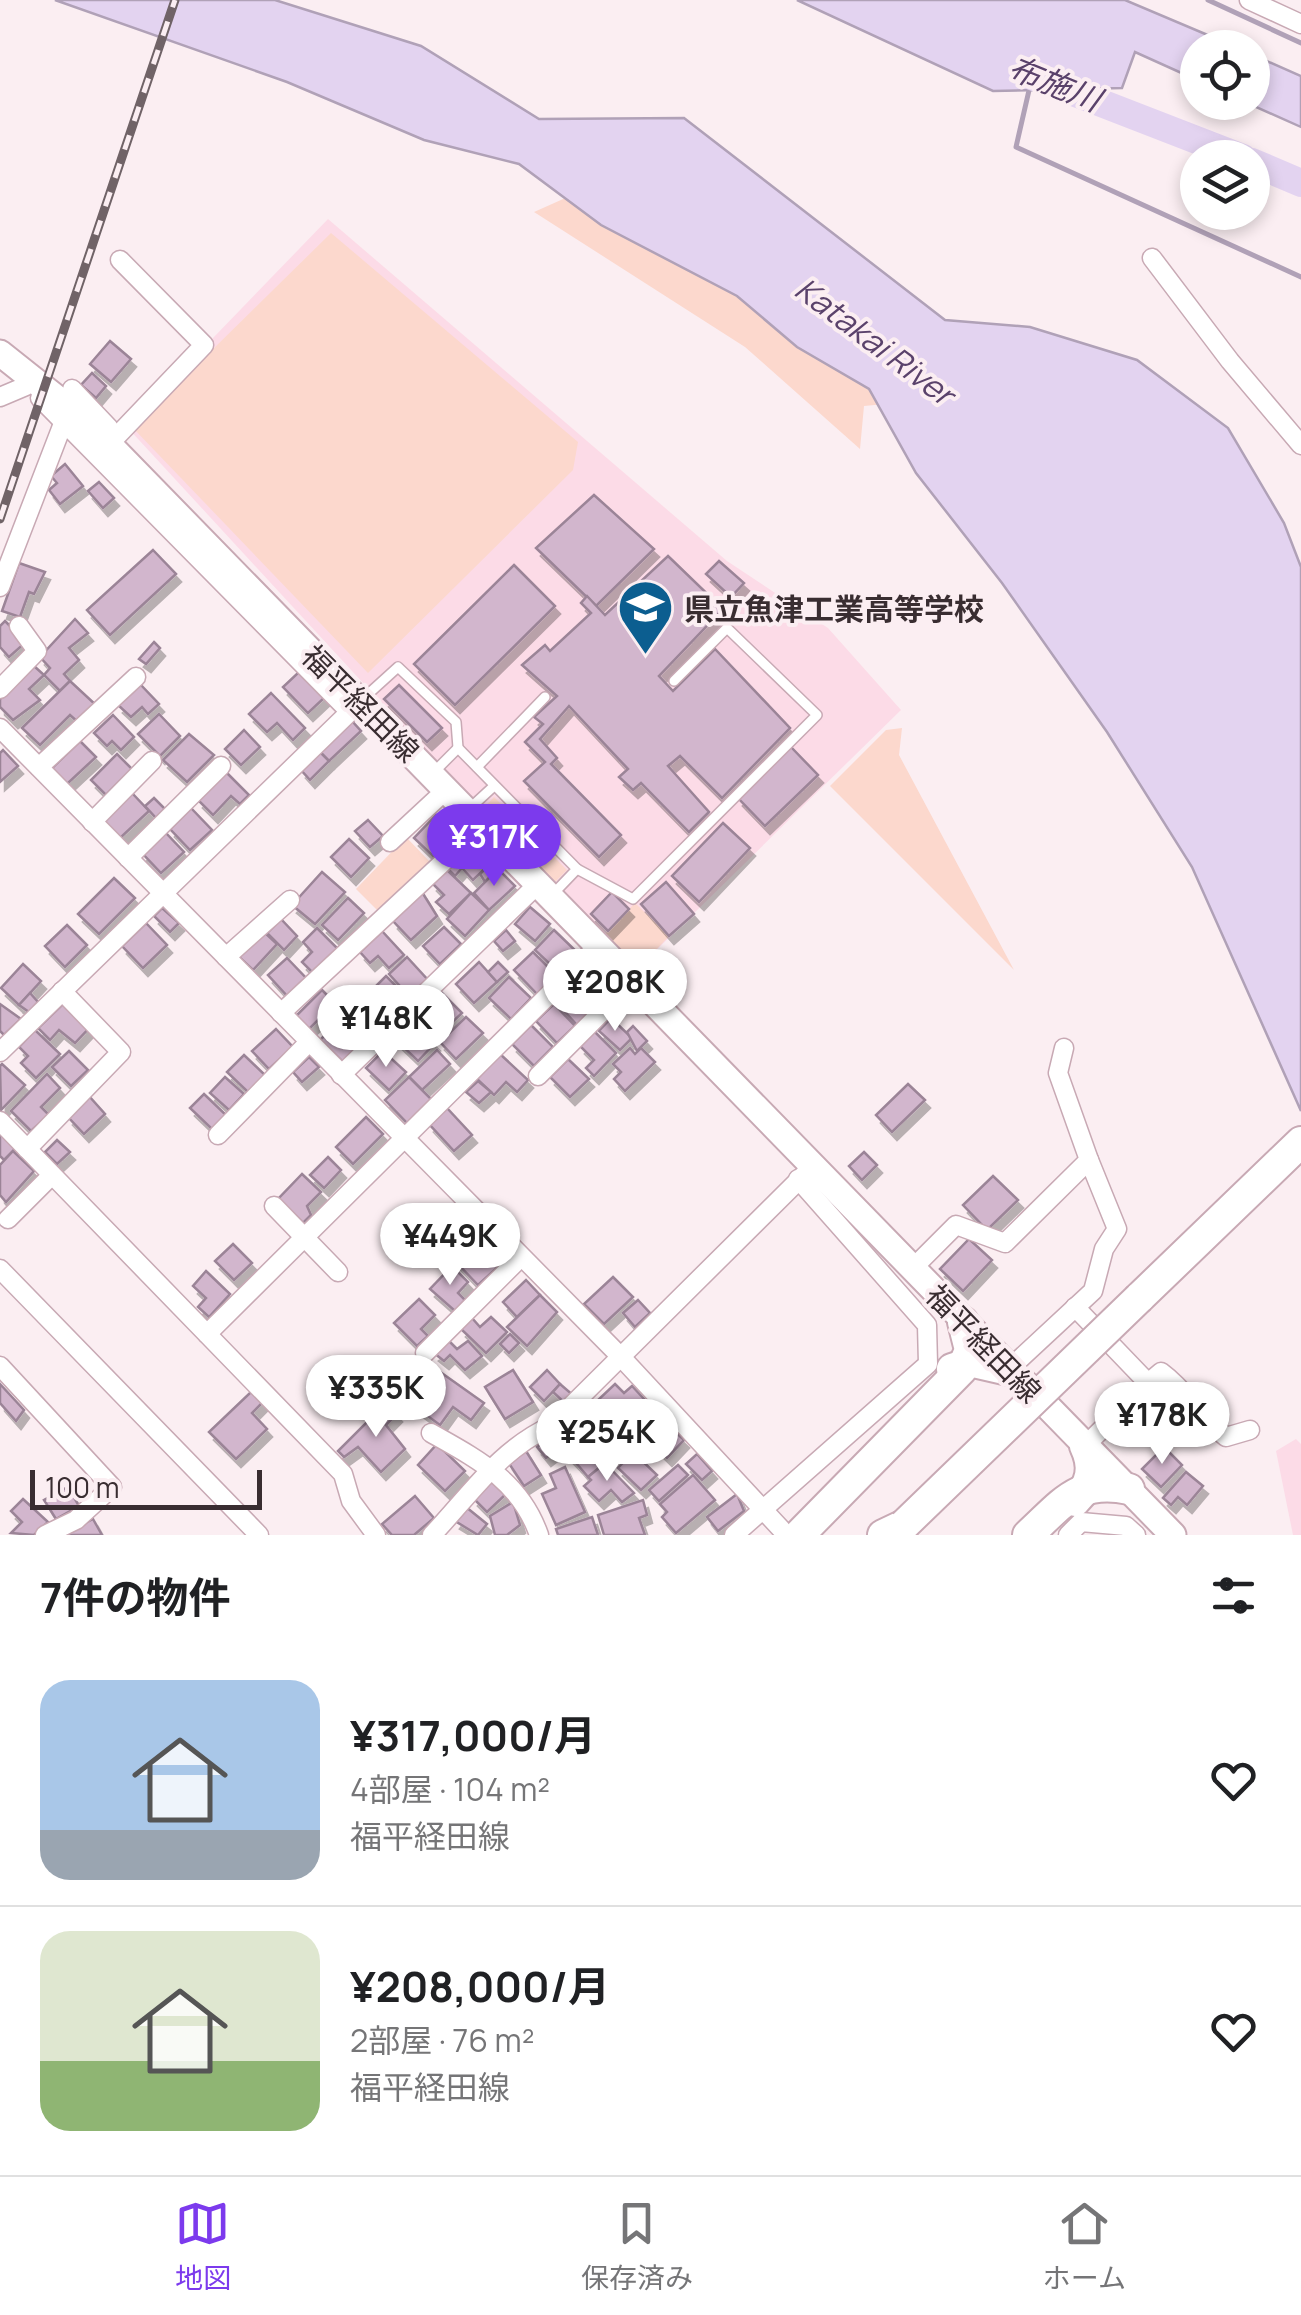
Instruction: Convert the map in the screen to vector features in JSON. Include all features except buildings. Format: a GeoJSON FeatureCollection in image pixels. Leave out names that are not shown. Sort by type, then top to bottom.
{"type":"FeatureCollection","features":[{"type":"Feature","properties":{"kind":"highway"},"geometry":{"type":"LineString","coordinates":[[895,1533],[1301,1142]]}},
{"type":"Feature","properties":{"kind":"highway"},"geometry":{"type":"LineString","coordinates":[[790,1533],[973,1357]]}},
{"type":"Feature","properties":{"kind":"highway"},"geometry":{"type":"LineString","coordinates":[[1028,1535],[1095,1479]]}},
{"type":"Feature","properties":{"kind":"highway"},"geometry":{"type":"LineString","coordinates":[[1038,1535],[1095,1479]]}},
{"type":"Feature","properties":{"kind":"main road","name":"福平経田線"},"geometry":{"type":"LineString","coordinates":[[0,354],[88,423],[632,981],[806,1173],[838,1193],[912,1269],[973,1357]]}},
{"type":"Feature","properties":{"kind":"main road","name":"福平経田線"},"geometry":{"type":"LineString","coordinates":[[838,1193],[973,1357],[1095,1479],[1164,1535]]}},
{"type":"Feature","properties":{"kind":"main road","name":"福平経田線"},"geometry":{"type":"LineString","coordinates":[[1095,1479],[1173,1535]]}},
{"type":"Feature","properties":{"kind":"street"},"geometry":{"type":"LineString","coordinates":[[1249,0],[1301,24]]}},
{"type":"Feature","properties":{"kind":"street"},"geometry":{"type":"LineString","coordinates":[[1152,258],[1301,446]]}},
{"type":"Feature","properties":{"kind":"street"},"geometry":{"type":"LineString","coordinates":[[117,436],[204,346],[120,260]]}},
{"type":"Feature","properties":{"kind":"street"},"geometry":{"type":"LineString","coordinates":[[0,367],[64,420],[358,703]]}},
{"type":"Feature","properties":{"kind":"street"},"geometry":{"type":"LineString","coordinates":[[0,397],[26,386]]}},
{"type":"Feature","properties":{"kind":"street"},"geometry":{"type":"LineString","coordinates":[[72,389],[358,703]]}},
{"type":"Feature","properties":{"kind":"street"},"geometry":{"type":"LineString","coordinates":[[0,587],[64,420]]}},
{"type":"Feature","properties":{"kind":"street"},"geometry":{"type":"LineString","coordinates":[[0,689],[37,651],[19,626]]}},
{"type":"Feature","properties":{"kind":"street"},"geometry":{"type":"LineString","coordinates":[[39,768],[136,677]]}},
{"type":"Feature","properties":{"kind":"street"},"geometry":{"type":"LineString","coordinates":[[0,1052],[358,703]]}},
{"type":"Feature","properties":{"kind":"street"},"geometry":{"type":"LineString","coordinates":[[0,728],[621,1357],[760,1509],[790,1533]]}},
{"type":"Feature","properties":{"kind":"street"},"geometry":{"type":"LineString","coordinates":[[92,822],[152,762]]}},
{"type":"Feature","properties":{"kind":"street"},"geometry":{"type":"LineString","coordinates":[[128,858],[221,766]]}},
{"type":"Feature","properties":{"kind":"street"},"geometry":{"type":"LineString","coordinates":[[390,842],[438,782]]}},
{"type":"Feature","properties":{"kind":"street"},"geometry":{"type":"LineString","coordinates":[[281,1014],[474,819]]}},
{"type":"Feature","properties":{"kind":"street"},"geometry":{"type":"LineString","coordinates":[[341,1075],[544,890]]}},
{"type":"Feature","properties":{"kind":"street"},"geometry":{"type":"LineString","coordinates":[[226,957],[290,900]]}},
{"type":"Feature","properties":{"kind":"street"},"geometry":{"type":"LineString","coordinates":[[207,1334],[598,946]]}},
{"type":"Feature","properties":{"kind":"street"},"geometry":{"type":"LineString","coordinates":[[538,1076],[632,981]]}},
{"type":"Feature","properties":{"kind":"street"},"geometry":{"type":"LineString","coordinates":[[27,1149],[121,1052],[62,991]]}},
{"type":"Feature","properties":{"kind":"street"},"geometry":{"type":"LineString","coordinates":[[218,1135],[308,1042]]}},
{"type":"Feature","properties":{"kind":"street"},"geometry":{"type":"LineString","coordinates":[[973,1357],[1075,1307],[1093,1290],[1104,1248],[1116,1229],[1058,1073],[1064,1048]]}},
{"type":"Feature","properties":{"kind":"street"},"geometry":{"type":"LineString","coordinates":[[0,1121],[343,1474],[352,1500],[376,1535]]}},
{"type":"Feature","properties":{"kind":"street"},"geometry":{"type":"LineString","coordinates":[[912,1269],[956,1225],[1006,1243],[1090,1160]]}},
{"type":"Feature","properties":{"kind":"street"},"geometry":{"type":"LineString","coordinates":[[432,1535],[518,1441],[550,1426],[806,1173],[927,1325],[928,1364],[734,1535]]}},
{"type":"Feature","properties":{"kind":"street"},"geometry":{"type":"LineString","coordinates":[[8,1219],[52,1175]]}},
{"type":"Feature","properties":{"kind":"street"},"geometry":{"type":"LineString","coordinates":[[274,1206],[338,1272]]}},
{"type":"Feature","properties":{"kind":"street"},"geometry":{"type":"LineString","coordinates":[[424,1352],[521,1257]]}},
{"type":"Feature","properties":{"kind":"street"},"geometry":{"type":"LineString","coordinates":[[0,1268],[259,1535]]}},
{"type":"Feature","properties":{"kind":"street"},"geometry":{"type":"LineString","coordinates":[[1075,1307],[1148,1382]]}},
{"type":"Feature","properties":{"kind":"street"},"geometry":{"type":"LineString","coordinates":[[0,1366],[112,1486],[76,1520],[45,1535]]}},
{"type":"Feature","properties":{"kind":"street"},"geometry":{"type":"LineString","coordinates":[[1095,1479],[1148,1382],[1161,1372],[1183,1388],[1195,1413],[1226,1437],[1250,1430]]}},
{"type":"Feature","properties":{"kind":"street"},"geometry":{"type":"LineString","coordinates":[[614,1454],[664,1404]]}},
{"type":"Feature","properties":{"kind":"street"},"geometry":{"type":"LineString","coordinates":[[431,1433],[492,1467],[522,1496],[539,1535]]}},
{"type":"Feature","properties":{"kind":"street"},"geometry":{"type":"LineString","coordinates":[[1068,1535],[1082,1522],[1126,1526],[1136,1535]]}},
{"type":"Feature","properties":{"kind":"lane"},"geometry":{"type":"LineString","coordinates":[[458,748],[578,869],[632,899],[817,715],[727,628],[674,681]]}},
{"type":"Feature","properties":{"kind":"lane"},"geometry":{"type":"LineString","coordinates":[[358,703],[398,667],[456,722],[458,748],[438,782]]}},
{"type":"Feature","properties":{"kind":"lane"},"geometry":{"type":"LineString","coordinates":[[477,767],[545,696]]}},
{"type":"Feature","properties":{"kind":"lane"},"geometry":{"type":"LineString","coordinates":[[474,819],[494,786]]}},
{"type":"Feature","properties":{"kind":"lane"},"geometry":{"type":"LineString","coordinates":[[544,890],[578,869]]}},
{"type":"Feature","properties":{"kind":"shaded area"},"geometry":{"type":"Polygon","coordinates":[[[608,179],[907,402],[864,406],[860,449],[745,347],[534,212],[608,179]]]}},
{"type":"Feature","properties":{"kind":"shaded area"},"geometry":{"type":"Polygon","coordinates":[[[328,219],[727,561],[828,628],[901,710],[637,969],[435,761],[127,427],[328,219]]]}},
{"type":"Feature","properties":{"kind":"shaded area"},"geometry":{"type":"Polygon","coordinates":[[[331,233],[578,442],[573,470],[368,673],[133,428],[331,233]]]}},
{"type":"Feature","properties":{"kind":"shaded area"},"geometry":{"type":"Polygon","coordinates":[[[902,728],[899,755],[1014,970],[830,786],[886,730],[902,728]]]}},
{"type":"Feature","properties":{"kind":"shaded area"},"geometry":{"type":"Polygon","coordinates":[[[494,797],[567,870],[554,883],[483,809],[494,797]]]}},
{"type":"Feature","properties":{"kind":"shaded area"},"geometry":{"type":"Polygon","coordinates":[[[406,837],[431,863],[381,914],[356,889],[406,837]]]}},
{"type":"Feature","properties":{"kind":"shaded area"},"geometry":{"type":"Polygon","coordinates":[[[635,903],[669,936],[640,967],[605,934],[635,903]]]}},
{"type":"Feature","properties":{"kind":"shaded area"},"geometry":{"type":"Polygon","coordinates":[[[1296,1439],[1301,1444],[1301,1535],[1293,1535],[1276,1451],[1296,1439]]]}},
{"type":"Feature","properties":{"kind":"water","name":"Katakai River"},"geometry":{"type":"Polygon","coordinates":[[[55,0],[275,0],[421,46],[539,119],[684,118],[945,320],[1030,327],[1137,360],[1228,428],[1284,523],[1301,567],[1301,1111],[1192,867],[1107,732],[1002,583],[916,473],[869,389],[797,347],[737,296],[601,225],[519,164],[424,140],[287,82],[55,0]]]}},
{"type":"Feature","properties":{"kind":"water"},"geometry":{"type":"Polygon","coordinates":[[[797,0],[1125,0],[1196,30],[1180,30],[1180,72],[1135,52],[1122,88],[993,91],[797,0]]]}},
{"type":"Feature","properties":{"kind":"water"},"geometry":{"type":"Polygon","coordinates":[[[1270,62],[1301,76],[1301,127],[1270,113],[1270,62]]]}},
{"type":"Feature","properties":{"kind":"waterway"},"geometry":{"type":"LineString","coordinates":[[1208,0],[1301,43]]}},
{"type":"Feature","properties":{"kind":"waterway","name":"布施川"},"geometry":{"type":"LineString","coordinates":[[1034,77],[1197,140]]}},
{"type":"Feature","properties":{"kind":"waterway"},"geometry":{"type":"LineString","coordinates":[[1030,86],[1016,147],[1301,277]]}},
{"type":"Feature","properties":{"kind":"waterway","name":"布施川"},"geometry":{"type":"LineString","coordinates":[[1270,170],[1301,183]]}},
{"type":"Feature","properties":{"kind":"railway"},"geometry":{"type":"LineString","coordinates":[[0,519],[175,0]]}},
{"type":"Feature","properties":{"kind":"place","name":"県立魚津工業高等学校"},"geometry":{"type":"Point","coordinates":[645,657]}}]}
